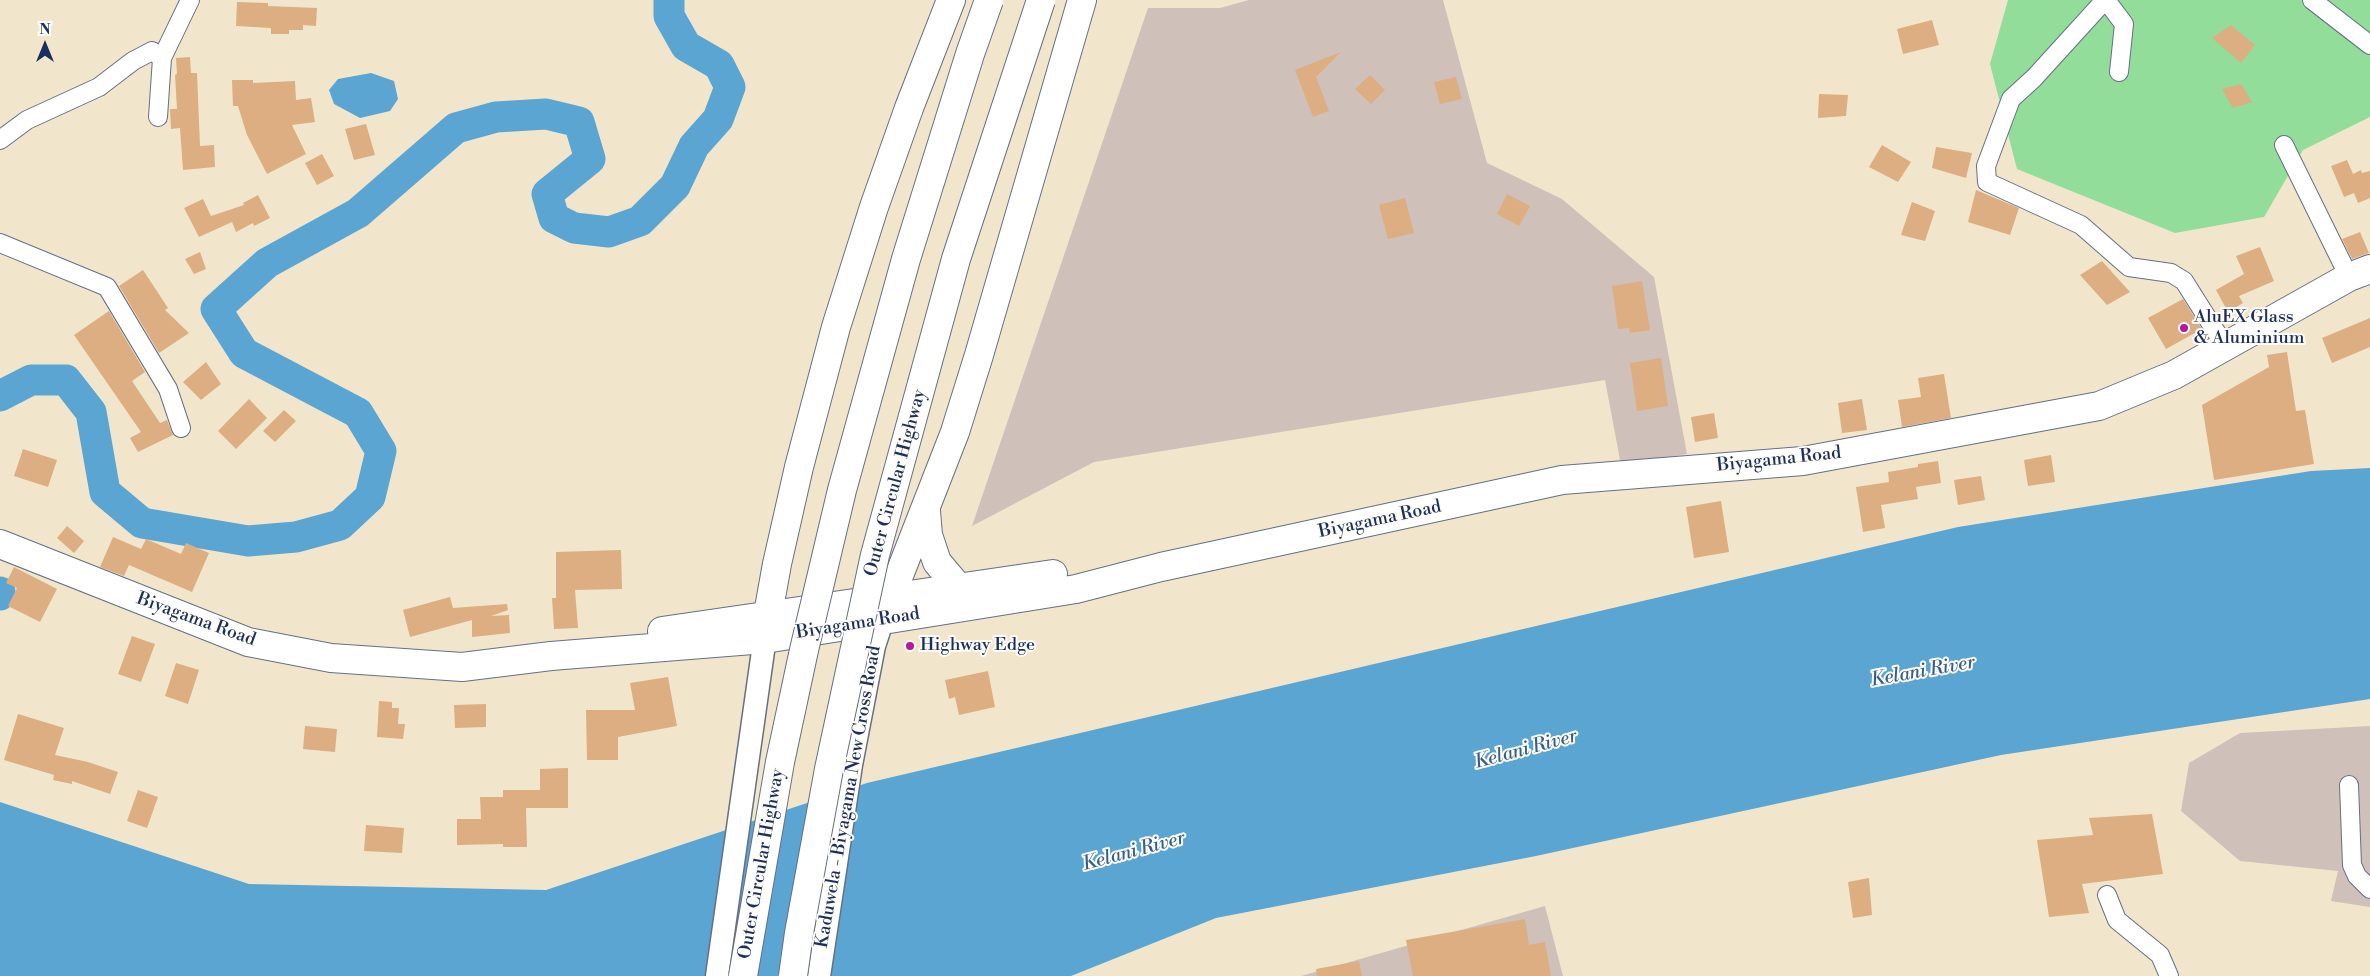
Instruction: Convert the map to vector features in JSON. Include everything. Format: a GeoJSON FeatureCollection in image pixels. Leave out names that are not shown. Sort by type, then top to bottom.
{"type":"FeatureCollection","features":[{"type":"Feature","properties":{"kind":"main road"},"geometry":{"type":"LineString","coordinates":[[767,627],[776,564],[799,467],[836,327],[874,207],[909,108],[951,0]]}},
{"type":"Feature","properties":{"kind":"main road","name":"Outer Circular Highway"},"geometry":{"type":"LineString","coordinates":[[743,976],[780,762],[842,490],[909,251],[967,63],[990,0]]}},
{"type":"Feature","properties":{"kind":"main road","name":"Outer Circular Highway"},"geometry":{"type":"LineString","coordinates":[[793,976],[798,932],[829,769],[875,555],[956,259],[1019,62],[1041,0]]}},
{"type":"Feature","properties":{"kind":"main road"},"geometry":{"type":"LineString","coordinates":[[887,608],[926,511],[955,432],[980,355],[1082,0]]}},
{"type":"Feature","properties":{"kind":"main road","name":"Biyagama Road"},"geometry":{"type":"LineString","coordinates":[[0,544],[248,642],[331,658],[462,667],[550,656],[665,630],[767,627],[887,608],[1076,589],[1161,567],[1562,480],[1803,461],[2099,406],[2174,375],[2360,273]]}},
{"type":"Feature","properties":{"kind":"main road"},"geometry":{"type":"LineString","coordinates":[[926,511],[928,534],[937,562],[958,587]]}},
{"type":"Feature","properties":{"kind":"main road","name":"Biyagama Road"},"geometry":{"type":"LineString","coordinates":[[887,608],[958,587],[1071,571],[1161,567]]}},
{"type":"Feature","properties":{"kind":"street"},"geometry":{"type":"LineString","coordinates":[[158,117],[162,58],[190,0]]}},
{"type":"Feature","properties":{"kind":"street"},"geometry":{"type":"LineString","coordinates":[[2119,72],[2124,24],[2105,0],[2034,78],[2011,99],[1986,166],[1987,182],[2081,225],[2129,267],[2171,273],[2184,281],[2225,346]]}},
{"type":"Feature","properties":{"kind":"street"},"geometry":{"type":"LineString","coordinates":[[2312,0],[2370,45]]}},
{"type":"Feature","properties":{"kind":"street"},"geometry":{"type":"LineString","coordinates":[[0,140],[27,120],[99,87],[145,54],[152,51],[162,58]]}},
{"type":"Feature","properties":{"kind":"street"},"geometry":{"type":"LineString","coordinates":[[2284,146],[2360,273]]}},
{"type":"Feature","properties":{"kind":"street"},"geometry":{"type":"LineString","coordinates":[[0,243],[107,287],[168,389],[181,428]]}},
{"type":"Feature","properties":{"kind":"street","name":"Kaduwela - Biyagama New Cross Road"},"geometry":{"type":"LineString","coordinates":[[819,976],[851,765],[874,646],[887,608]]}},
{"type":"Feature","properties":{"kind":"street"},"geometry":{"type":"LineString","coordinates":[[716,976],[767,627]]}},
{"type":"Feature","properties":{"kind":"street"},"geometry":{"type":"LineString","coordinates":[[2349,785],[2352,865],[2357,876],[2370,889]]}},
{"type":"Feature","properties":{"kind":"street"},"geometry":{"type":"LineString","coordinates":[[2107,895],[2117,920],[2160,955],[2169,976]]}},
{"type":"Feature","properties":{"kind":"shaded area"},"geometry":{"type":"Polygon","coordinates":[[[1249,0],[1443,0],[1487,163],[1562,199],[1654,277],[1687,454],[1621,465],[1605,380],[1094,462],[972,526],[1148,8],[1220,8],[1249,0]]]}},
{"type":"Feature","properties":{"kind":"shaded area"},"geometry":{"type":"Polygon","coordinates":[[[2370,726],[2370,907],[2331,901],[2338,871],[2240,861],[2181,811],[2189,763],[2240,733],[2370,726]]]}},
{"type":"Feature","properties":{"kind":"shaded area"},"geometry":{"type":"Polygon","coordinates":[[[1545,906],[1563,976],[1301,976],[1545,906]]]}},
{"type":"Feature","properties":{"kind":"green space"},"geometry":{"type":"Polygon","coordinates":[[[2008,0],[2370,0],[2370,117],[2303,150],[2264,217],[2175,233],[2017,169],[1990,64],[2008,0]]]}},
{"type":"Feature","properties":{"kind":"water"},"geometry":{"type":"Polygon","coordinates":[[[371,73],[394,81],[398,99],[390,111],[360,118],[334,104],[329,90],[338,79],[371,73]]]}},
{"type":"Feature","properties":{"kind":"water","name":"Kelani River"},"geometry":{"type":"Polygon","coordinates":[[[2370,468],[2370,699],[2001,755],[1536,856],[1216,918],[1071,976],[0,976],[0,802],[249,884],[546,890],[867,783],[1958,527],[2311,471],[2370,468]]]}},
{"type":"Feature","properties":{"kind":"building"},"geometry":{"type":"Polygon","coordinates":[[[237,2],[268,3],[268,6],[317,8],[316,26],[303,25],[303,30],[289,30],[289,34],[271,34],[271,28],[236,26],[237,2]]]}},
{"type":"Feature","properties":{"kind":"building"},"geometry":{"type":"Polygon","coordinates":[[[1932,20],[1939,45],[1903,54],[1897,29],[1932,20]]]}},
{"type":"Feature","properties":{"kind":"building"},"geometry":{"type":"Polygon","coordinates":[[[2231,25],[2255,45],[2241,63],[2212,38],[2231,25]]]}},
{"type":"Feature","properties":{"kind":"building"},"geometry":{"type":"Polygon","coordinates":[[[1341,52],[1316,77],[1329,111],[1313,117],[1295,70],[1341,52]]]}},
{"type":"Feature","properties":{"kind":"building"},"geometry":{"type":"Polygon","coordinates":[[[190,57],[191,73],[197,73],[200,146],[214,145],[215,167],[183,170],[180,128],[171,129],[170,109],[177,109],[176,58],[190,57]]]}},
{"type":"Feature","properties":{"kind":"building"},"geometry":{"type":"Polygon","coordinates":[[[1370,75],[1385,90],[1371,104],[1355,89],[1370,75]]]}},
{"type":"Feature","properties":{"kind":"building"},"geometry":{"type":"Polygon","coordinates":[[[1456,77],[1462,99],[1440,104],[1434,82],[1456,77]]]}},
{"type":"Feature","properties":{"kind":"building"},"geometry":{"type":"Polygon","coordinates":[[[232,80],[253,80],[253,83],[295,81],[296,100],[311,98],[315,122],[292,125],[306,154],[267,174],[247,135],[238,106],[233,106],[232,80]]]}},
{"type":"Feature","properties":{"kind":"building"},"geometry":{"type":"Polygon","coordinates":[[[2241,84],[2252,102],[2233,108],[2222,89],[2241,84]]]}},
{"type":"Feature","properties":{"kind":"building"},"geometry":{"type":"Polygon","coordinates":[[[1819,94],[1848,95],[1846,116],[1818,118],[1819,94]]]}},
{"type":"Feature","properties":{"kind":"building"},"geometry":{"type":"Polygon","coordinates":[[[366,124],[375,155],[354,160],[345,129],[366,124]]]}},
{"type":"Feature","properties":{"kind":"building"},"geometry":{"type":"Polygon","coordinates":[[[1882,145],[1911,162],[1898,182],[1869,167],[1882,145]]]}},
{"type":"Feature","properties":{"kind":"building"},"geometry":{"type":"Polygon","coordinates":[[[1936,147],[1972,153],[1966,178],[1932,168],[1936,147]]]}},
{"type":"Feature","properties":{"kind":"building"},"geometry":{"type":"Polygon","coordinates":[[[322,154],[334,176],[317,185],[305,163],[322,154]]]}},
{"type":"Feature","properties":{"kind":"building"},"geometry":{"type":"Polygon","coordinates":[[[2347,160],[2353,174],[2361,170],[2362,173],[2370,171],[2370,198],[2358,203],[2354,193],[2344,197],[2331,166],[2347,160]]]}},
{"type":"Feature","properties":{"kind":"building"},"geometry":{"type":"Polygon","coordinates":[[[1976,190],[2019,208],[2010,235],[1968,222],[1976,190]]]}},
{"type":"Feature","properties":{"kind":"building"},"geometry":{"type":"Polygon","coordinates":[[[1507,194],[1530,206],[1519,226],[1497,214],[1507,194]]]}},
{"type":"Feature","properties":{"kind":"building"},"geometry":{"type":"Polygon","coordinates":[[[258,195],[270,218],[254,226],[253,223],[236,232],[232,222],[199,237],[184,208],[203,199],[211,216],[244,205],[243,203],[258,195]]]}},
{"type":"Feature","properties":{"kind":"building"},"geometry":{"type":"Polygon","coordinates":[[[1405,198],[1414,233],[1388,239],[1379,205],[1405,198]]]}},
{"type":"Feature","properties":{"kind":"building"},"geometry":{"type":"Polygon","coordinates":[[[1912,202],[1935,211],[1925,241],[1901,235],[1912,202]]]}},
{"type":"Feature","properties":{"kind":"building"},"geometry":{"type":"Polygon","coordinates":[[[2360,232],[2369,253],[2352,259],[2342,239],[2360,232]]]}},
{"type":"Feature","properties":{"kind":"building"},"geometry":{"type":"Polygon","coordinates":[[[2260,247],[2274,281],[2239,296],[2243,303],[2228,312],[2216,290],[2244,274],[2236,256],[2260,247]]]}},
{"type":"Feature","properties":{"kind":"building"},"geometry":{"type":"Polygon","coordinates":[[[200,252],[206,269],[194,274],[185,259],[200,252]]]}},
{"type":"Feature","properties":{"kind":"building"},"geometry":{"type":"Polygon","coordinates":[[[2102,261],[2130,292],[2107,305],[2080,275],[2102,261]]]}},
{"type":"Feature","properties":{"kind":"building"},"geometry":{"type":"Polygon","coordinates":[[[143,270],[168,308],[165,310],[189,333],[159,353],[119,286],[143,270]]]}},
{"type":"Feature","properties":{"kind":"building"},"geometry":{"type":"Polygon","coordinates":[[[1642,281],[1650,330],[1630,333],[1629,328],[1618,329],[1612,286],[1642,281]]]}},
{"type":"Feature","properties":{"kind":"building"},"geometry":{"type":"Polygon","coordinates":[[[2183,299],[2202,329],[2166,349],[2148,318],[2183,299]]]}},
{"type":"Feature","properties":{"kind":"building"},"geometry":{"type":"Polygon","coordinates":[[[109,311],[145,372],[132,381],[160,423],[167,420],[173,435],[138,452],[130,438],[141,432],[74,335],[109,311]]]}},
{"type":"Feature","properties":{"kind":"building"},"geometry":{"type":"Polygon","coordinates":[[[2370,318],[2370,347],[2332,363],[2322,338],[2370,318]]]}},
{"type":"Feature","properties":{"kind":"building"},"geometry":{"type":"Polygon","coordinates":[[[2287,352],[2296,411],[2305,410],[2314,464],[2214,480],[2202,405],[2269,367],[2267,355],[2287,352]]]}},
{"type":"Feature","properties":{"kind":"building"},"geometry":{"type":"Polygon","coordinates":[[[1661,358],[1668,406],[1637,411],[1630,363],[1661,358]]]}},
{"type":"Feature","properties":{"kind":"building"},"geometry":{"type":"Polygon","coordinates":[[[206,362],[221,384],[201,400],[183,382],[206,362]]]}},
{"type":"Feature","properties":{"kind":"building"},"geometry":{"type":"Polygon","coordinates":[[[1944,374],[1951,418],[1902,427],[1898,400],[1921,397],[1918,378],[1944,374]]]}},
{"type":"Feature","properties":{"kind":"building"},"geometry":{"type":"Polygon","coordinates":[[[249,399],[267,418],[236,449],[218,431],[249,399]]]}},
{"type":"Feature","properties":{"kind":"building"},"geometry":{"type":"Polygon","coordinates":[[[1862,399],[1867,430],[1842,433],[1838,403],[1862,399]]]}},
{"type":"Feature","properties":{"kind":"building"},"geometry":{"type":"Polygon","coordinates":[[[284,410],[296,421],[275,442],[263,431],[284,410]]]}},
{"type":"Feature","properties":{"kind":"building"},"geometry":{"type":"Polygon","coordinates":[[[1714,413],[1718,438],[1695,442],[1691,417],[1714,413]]]}},
{"type":"Feature","properties":{"kind":"building"},"geometry":{"type":"Polygon","coordinates":[[[23,449],[57,460],[48,487],[14,476],[23,449]]]}},
{"type":"Feature","properties":{"kind":"building"},"geometry":{"type":"Polygon","coordinates":[[[2051,455],[2055,482],[2028,486],[2024,460],[2051,455]]]}},
{"type":"Feature","properties":{"kind":"building"},"geometry":{"type":"Polygon","coordinates":[[[1938,461],[1941,483],[1916,487],[1918,499],[1881,505],[1885,528],[1863,532],[1856,487],[1889,482],[1888,472],[1918,467],[1918,464],[1938,461]]]}},
{"type":"Feature","properties":{"kind":"building"},"geometry":{"type":"Polygon","coordinates":[[[1981,476],[1985,500],[1958,505],[1954,480],[1981,476]]]}},
{"type":"Feature","properties":{"kind":"building"},"geometry":{"type":"Polygon","coordinates":[[[1721,501],[1729,552],[1694,558],[1686,507],[1721,501]]]}},
{"type":"Feature","properties":{"kind":"building"},"geometry":{"type":"Polygon","coordinates":[[[67,526],[84,541],[74,553],[57,538],[67,526]]]}},
{"type":"Feature","properties":{"kind":"building"},"geometry":{"type":"Polygon","coordinates":[[[113,537],[141,549],[146,539],[181,554],[186,543],[209,553],[192,592],[129,565],[124,576],[100,567],[113,537]]]}},
{"type":"Feature","properties":{"kind":"building"},"geometry":{"type":"Polygon","coordinates":[[[621,550],[622,589],[575,590],[578,628],[554,629],[552,598],[556,598],[556,552],[621,550]]]}},
{"type":"Feature","properties":{"kind":"building"},"geometry":{"type":"Polygon","coordinates":[[[14,567],[57,589],[40,622],[8,606],[17,588],[6,583],[14,567]]]}},
{"type":"Feature","properties":{"kind":"building"},"geometry":{"type":"Polygon","coordinates":[[[450,597],[453,608],[507,604],[508,610],[491,616],[509,615],[510,633],[472,637],[472,620],[410,637],[403,610],[450,597]]]}},
{"type":"Feature","properties":{"kind":"building"},"geometry":{"type":"Polygon","coordinates":[[[132,636],[155,644],[141,682],[118,674],[132,636]]]}},
{"type":"Feature","properties":{"kind":"building"},"geometry":{"type":"Polygon","coordinates":[[[176,663],[199,670],[188,704],[165,696],[176,663]]]}},
{"type":"Feature","properties":{"kind":"building"},"geometry":{"type":"Polygon","coordinates":[[[988,671],[995,707],[959,715],[955,697],[949,699],[945,680],[988,671]]]}},
{"type":"Feature","properties":{"kind":"building"},"geometry":{"type":"Polygon","coordinates":[[[668,677],[677,726],[618,737],[618,760],[587,760],[586,710],[635,710],[630,683],[668,677]]]}},
{"type":"Feature","properties":{"kind":"building"},"geometry":{"type":"Polygon","coordinates":[[[379,701],[392,702],[392,708],[399,708],[398,724],[405,724],[403,739],[377,737],[379,701]]]}},
{"type":"Feature","properties":{"kind":"building"},"geometry":{"type":"Polygon","coordinates":[[[486,704],[486,727],[455,728],[454,705],[486,704]]]}},
{"type":"Feature","properties":{"kind":"building"},"geometry":{"type":"Polygon","coordinates":[[[18,714],[64,728],[55,755],[88,762],[118,772],[110,794],[72,781],[72,784],[53,780],[54,775],[4,760],[18,714]]]}},
{"type":"Feature","properties":{"kind":"building"},"geometry":{"type":"Polygon","coordinates":[[[305,726],[337,729],[335,752],[303,749],[305,726]]]}},
{"type":"Feature","properties":{"kind":"building"},"geometry":{"type":"Polygon","coordinates":[[[568,768],[568,808],[526,808],[527,847],[503,847],[503,844],[457,845],[457,819],[481,819],[480,797],[503,797],[503,790],[540,790],[540,769],[568,768]]]}},
{"type":"Feature","properties":{"kind":"building"},"geometry":{"type":"Polygon","coordinates":[[[138,790],[158,797],[147,828],[127,821],[138,790]]]}},
{"type":"Feature","properties":{"kind":"building"},"geometry":{"type":"Polygon","coordinates":[[[2152,814],[2163,874],[2082,884],[2089,913],[2049,917],[2037,840],[2093,835],[2089,818],[2152,814]]]}},
{"type":"Feature","properties":{"kind":"building"},"geometry":{"type":"Polygon","coordinates":[[[366,825],[404,828],[402,853],[364,851],[366,825]]]}},
{"type":"Feature","properties":{"kind":"building"},"geometry":{"type":"Polygon","coordinates":[[[1869,878],[1872,915],[1853,918],[1848,882],[1869,878]]]}},
{"type":"Feature","properties":{"kind":"building"},"geometry":{"type":"Polygon","coordinates":[[[1525,919],[1529,945],[1545,942],[1551,976],[1413,976],[1406,940],[1525,919]]]}},
{"type":"Feature","properties":{"kind":"building"},"geometry":{"type":"Polygon","coordinates":[[[1359,961],[1362,976],[1317,976],[1316,969],[1359,961]]]}},
{"type":"Feature","properties":{"kind":"waterway"},"geometry":{"type":"LineString","coordinates":[[0,396],[31,380],[66,380],[91,412],[105,492],[142,523],[248,541],[296,537],[340,525],[370,497],[381,451],[358,413],[244,353],[216,309],[267,263],[358,213],[456,128],[496,117],[546,114],[579,122],[590,159],[547,194],[554,218],[574,228],[609,232],[640,221],[675,186],[694,146],[718,119],[730,87],[719,65],[686,46],[669,16],[669,0]]}},
{"type":"Feature","properties":{"kind":"place","name":"AluEX Glass & Aluminium"},"geometry":{"type":"Point","coordinates":[2184,328]}},
{"type":"Feature","properties":{"kind":"place","name":"Highway Edge"},"geometry":{"type":"Point","coordinates":[910,646]}}]}
